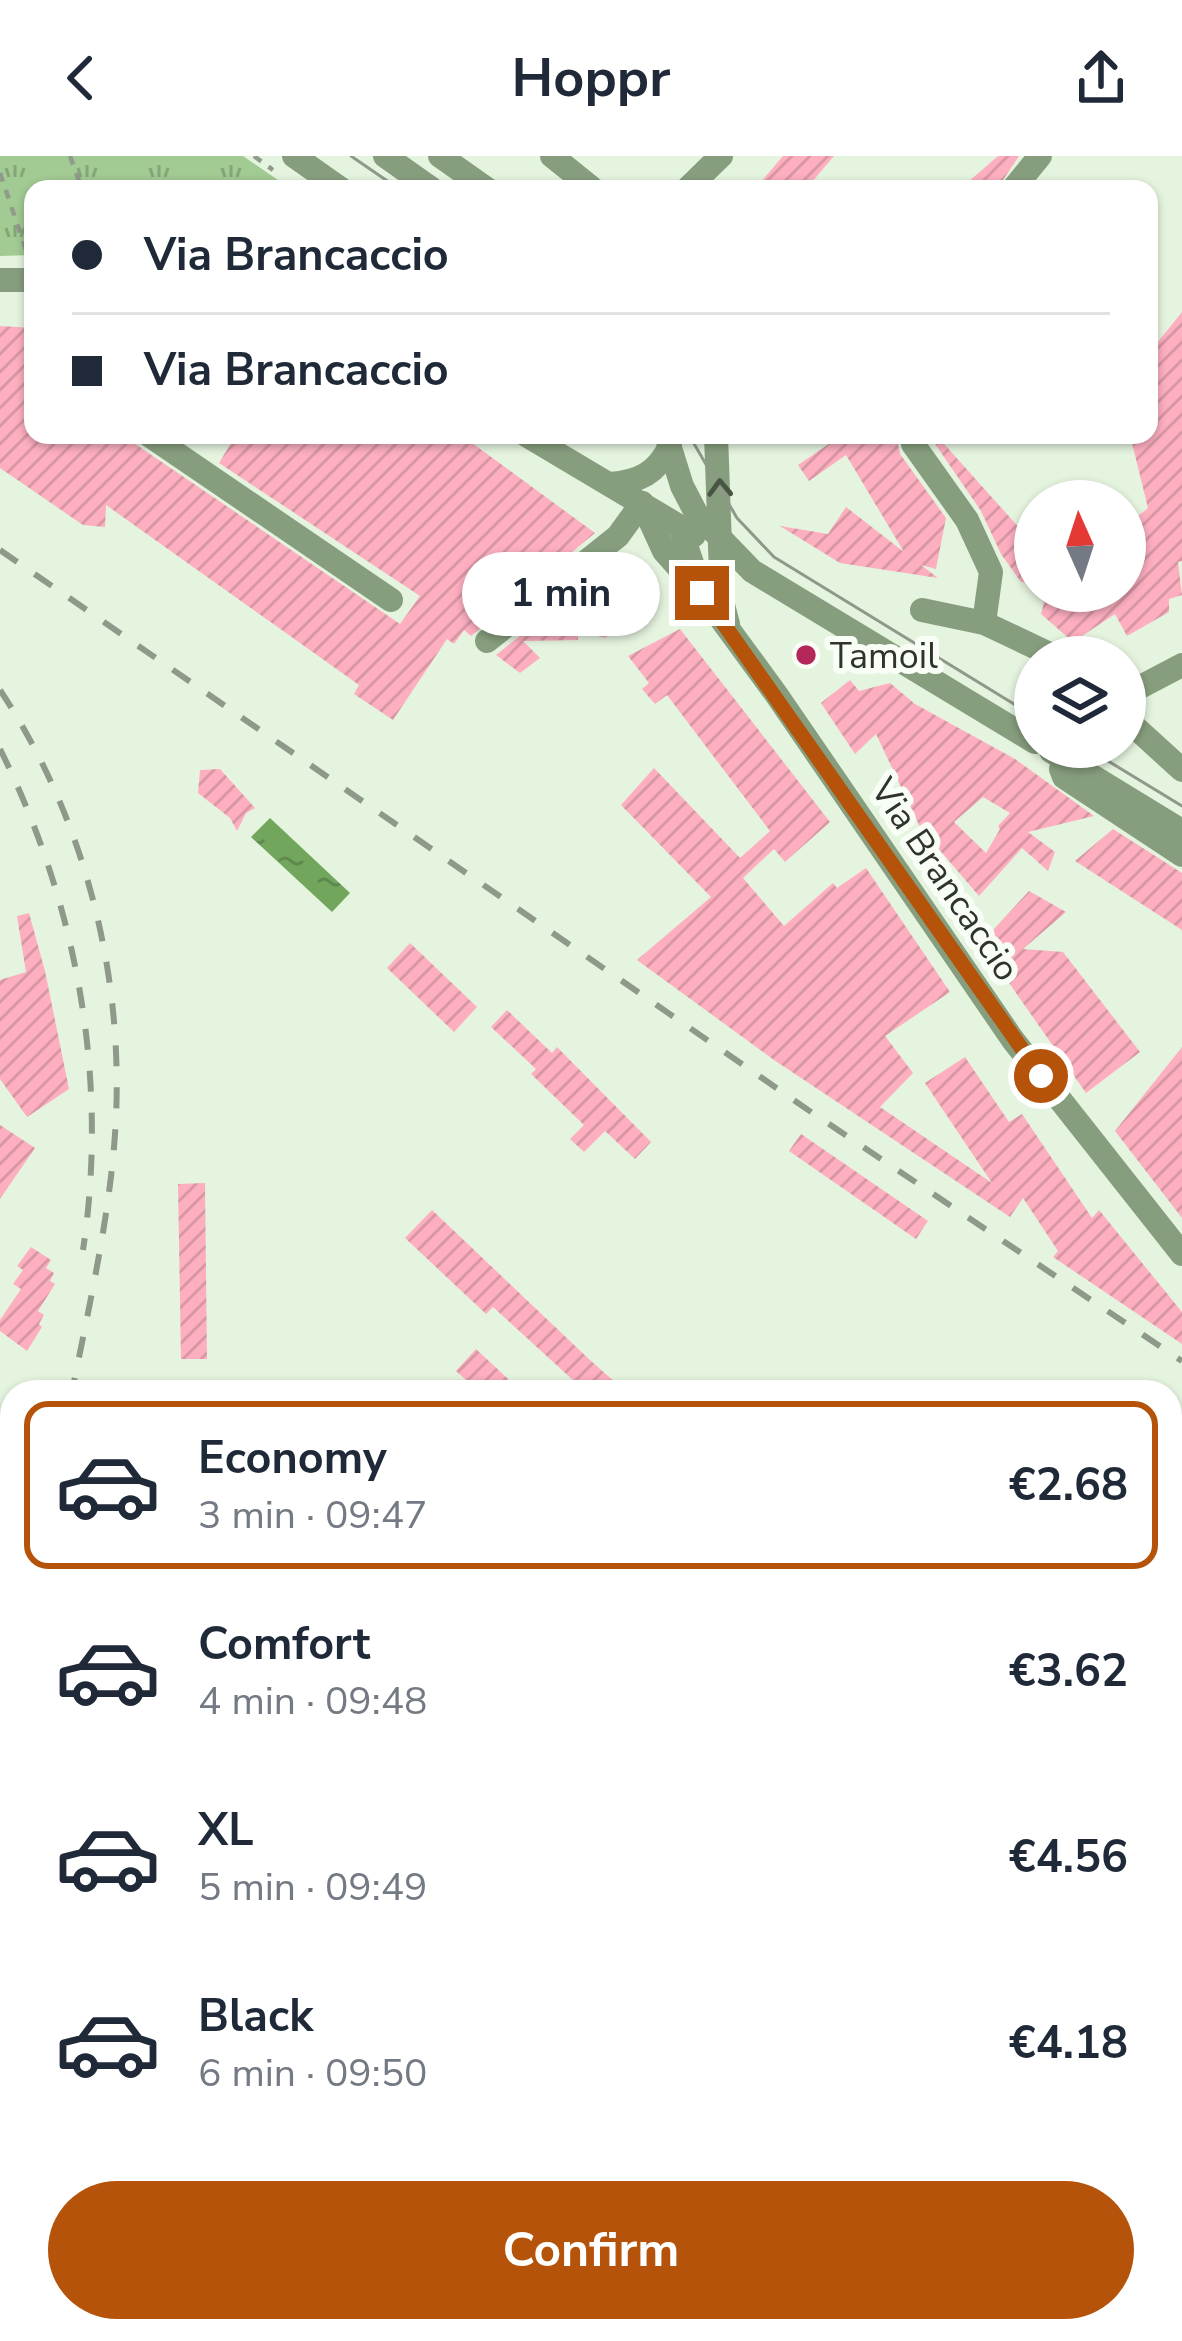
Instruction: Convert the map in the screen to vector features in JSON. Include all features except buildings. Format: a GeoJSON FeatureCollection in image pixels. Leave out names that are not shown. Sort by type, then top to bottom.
{"type":"FeatureCollection","features":[{"type":"Feature","properties":{"kind":"street"},"geometry":{"type":"LineString","coordinates":[[294,156],[328,180]]}},
{"type":"Feature","properties":{"kind":"street"},"geometry":{"type":"LineString","coordinates":[[385,156],[419,180]]}},
{"type":"Feature","properties":{"kind":"street"},"geometry":{"type":"LineString","coordinates":[[440,156],[474,180]]}},
{"type":"Feature","properties":{"kind":"street"},"geometry":{"type":"LineString","coordinates":[[552,156],[582,180]]}},
{"type":"Feature","properties":{"kind":"street"},"geometry":{"type":"LineString","coordinates":[[696,180],[721,156]]}},
{"type":"Feature","properties":{"kind":"street"},"geometry":{"type":"LineString","coordinates":[[1020,180],[1040,156]]}},
{"type":"Feature","properties":{"kind":"street"},"geometry":{"type":"LineString","coordinates":[[161,444],[391,600]]}},
{"type":"Feature","properties":{"kind":"street"},"geometry":{"type":"LineString","coordinates":[[541,444],[722,547],[752,571],[1014,729]]}},
{"type":"Feature","properties":{"kind":"street"},"geometry":{"type":"LineString","coordinates":[[610,484],[627,483],[651,472],[662,463],[667,444]]}},
{"type":"Feature","properties":{"kind":"street"},"geometry":{"type":"LineString","coordinates":[[669,444],[687,499],[722,547]]}},
{"type":"Feature","properties":{"kind":"street"},"geometry":{"type":"LineString","coordinates":[[716,444],[722,601],[729,629]]}},
{"type":"Feature","properties":{"kind":"street"},"geometry":{"type":"LineString","coordinates":[[913,444],[967,520],[991,572],[984,622]]}},
{"type":"Feature","properties":{"kind":"street"},"geometry":{"type":"LineString","coordinates":[[642,503],[664,550],[702,593]]}},
{"type":"Feature","properties":{"kind":"street"},"geometry":{"type":"LineString","coordinates":[[488,641],[618,536],[642,503]]}},
{"type":"Feature","properties":{"kind":"street","name":"Via Brancaccio"},"geometry":{"type":"LineString","coordinates":[[680,527],[702,593],[1013,1040],[1182,1254]]}},
{"type":"Feature","properties":{"kind":"street"},"geometry":{"type":"LineString","coordinates":[[922,610],[984,622],[1014,637]]}},
{"type":"Feature","properties":{"kind":"street"},"geometry":{"type":"LineString","coordinates":[[1146,684],[1182,665]]}},
{"type":"Feature","properties":{"kind":"street"},"geometry":{"type":"LineString","coordinates":[[1146,737],[1182,770]]}},
{"type":"Feature","properties":{"kind":"street"},"geometry":{"type":"LineString","coordinates":[[1061,768],[1070,783],[1182,855]]}},
{"type":"Feature","properties":{"kind":"street"},"geometry":{"type":"LineString","coordinates":[[1086,768],[1182,831]]}},
{"type":"Feature","properties":{"kind":"path"},"geometry":{"type":"LineString","coordinates":[[0,172],[24,249]]}},
{"type":"Feature","properties":{"kind":"green space"},"geometry":{"type":"Polygon","coordinates":[[[0,156],[243,156],[278,180],[24,180],[24,255],[0,256],[0,156]]]}},
{"type":"Feature","properties":{"kind":"water"},"geometry":{"type":"Polygon","coordinates":[[[270,818],[350,893],[332,912],[251,837],[270,818]]]}},
{"type":"Feature","properties":{"kind":"tram line"},"geometry":{"type":"LineString","coordinates":[[351,156],[386,180]]}},
{"type":"Feature","properties":{"kind":"tram line"},"geometry":{"type":"LineString","coordinates":[[694,444],[737,518],[774,557],[1014,704]]}},
{"type":"Feature","properties":{"kind":"tram line"},"geometry":{"type":"LineString","coordinates":[[1120,768],[1182,806]]}},
{"type":"Feature","properties":{"kind":"railway"},"geometry":{"type":"LineString","coordinates":[[0,550],[814,1114],[1182,1361]]}},
{"type":"Feature","properties":{"kind":"railway"},"geometry":{"type":"LineString","coordinates":[[0,690],[31,741],[78,851],[95,909],[114,1027],[117,1087],[111,1178],[74,1380]]}},
{"type":"Feature","properties":{"kind":"railway"},"geometry":{"type":"LineString","coordinates":[[0,749],[49,868],[80,993],[92,1121],[83,1250]]}},
{"type":"Feature","properties":{"kind":"place","name":"Tamoil"},"geometry":{"type":"Point","coordinates":[806,655]}},
{"type":"Feature","properties":{"kind":"route"},"geometry":{"type":"LineString","coordinates":[[702,593],[1041,1076]]}}]}
